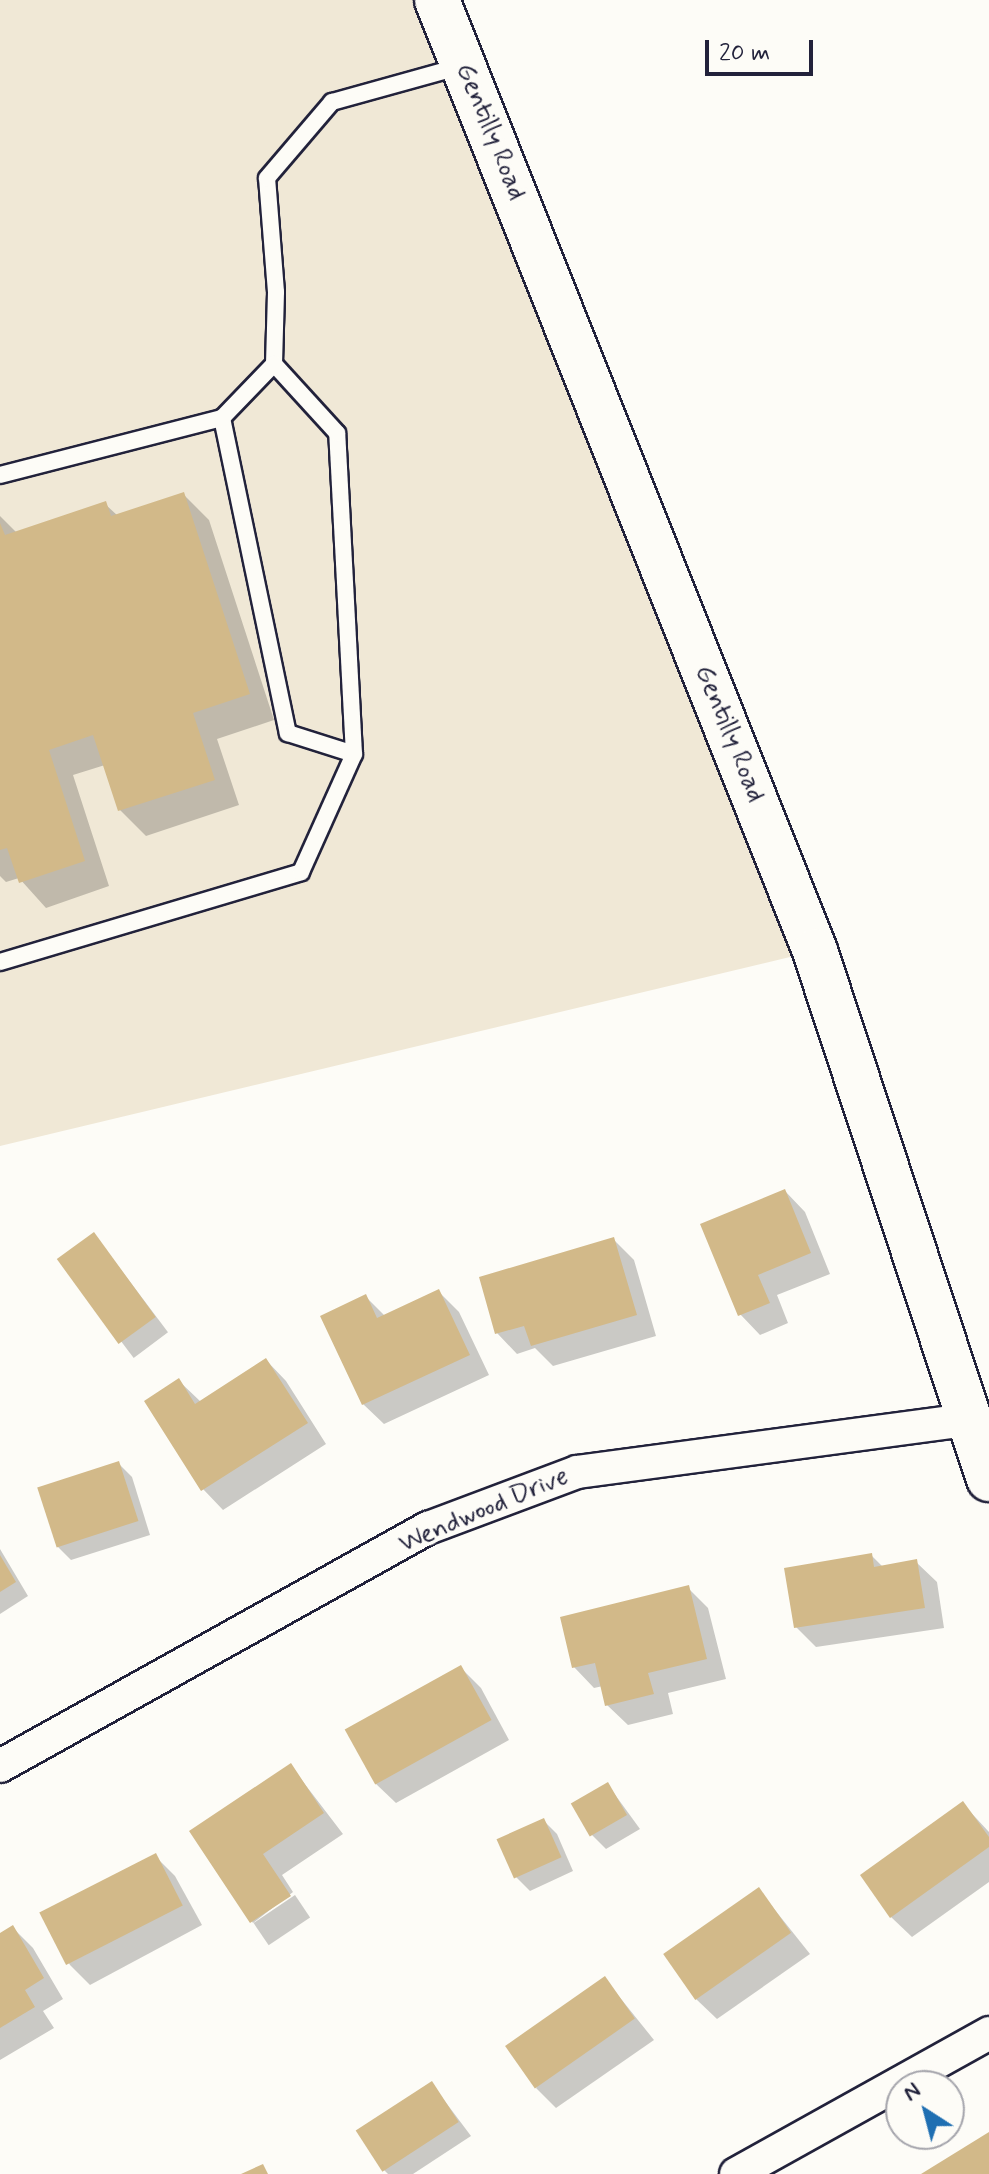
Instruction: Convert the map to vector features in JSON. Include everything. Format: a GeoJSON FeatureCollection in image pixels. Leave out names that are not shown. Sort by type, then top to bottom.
{"type":"FeatureCollection","features":[{"type":"Feature","properties":{"kind":"street","name":"Gentilly Road"},"geometry":{"type":"LineString","coordinates":[[437,0],[815,951],[849,1068],[973,1419],[989,1479]]}},
{"type":"Feature","properties":{"kind":"street","name":"Wendwood Drive"},"geometry":{"type":"LineString","coordinates":[[0,1766],[428,1528],[577,1472],[973,1419]]}},
{"type":"Feature","properties":{"kind":"street"},"geometry":{"type":"LineString","coordinates":[[736,2174],[989,2033]]}},
{"type":"Feature","properties":{"kind":"lane"},"geometry":{"type":"LineString","coordinates":[[0,475],[222,418],[274,364],[276,292],[267,178],[332,102],[463,65]]}},
{"type":"Feature","properties":{"kind":"lane"},"geometry":{"type":"LineString","coordinates":[[0,962],[301,872],[354,754],[337,433],[274,364]]}},
{"type":"Feature","properties":{"kind":"lane"},"geometry":{"type":"LineString","coordinates":[[222,418],[288,733],[354,754]]}},
{"type":"Feature","properties":{"kind":"shaded area"},"geometry":{"type":"Polygon","coordinates":[[[0,0],[438,0],[815,951],[0,1146],[0,0]]]}},
{"type":"Feature","properties":{"kind":"building"},"geometry":{"type":"Polygon","coordinates":[[[184,492],[250,694],[193,713],[215,780],[118,811],[93,735],[49,750],[85,861],[19,883],[7,848],[0,850],[0,523],[5,535],[106,501],[111,516],[184,492]]]}},
{"type":"Feature","properties":{"kind":"building"},"geometry":{"type":"Polygon","coordinates":[[[785,1189],[811,1253],[758,1275],[770,1303],[738,1316],[700,1224],[785,1189]]]}},
{"type":"Feature","properties":{"kind":"building"},"geometry":{"type":"Polygon","coordinates":[[[94,1232],[156,1317],[119,1344],[57,1259],[94,1232]]]}},
{"type":"Feature","properties":{"kind":"building"},"geometry":{"type":"Polygon","coordinates":[[[614,1237],[637,1315],[531,1346],[524,1326],[495,1334],[479,1277],[614,1237]]]}},
{"type":"Feature","properties":{"kind":"building"},"geometry":{"type":"Polygon","coordinates":[[[439,1289],[470,1355],[362,1405],[320,1316],[366,1294],[377,1318],[439,1289]]]}},
{"type":"Feature","properties":{"kind":"building"},"geometry":{"type":"Polygon","coordinates":[[[266,1358],[308,1423],[201,1491],[144,1401],[179,1378],[195,1404],[266,1358]]]}},
{"type":"Feature","properties":{"kind":"building"},"geometry":{"type":"Polygon","coordinates":[[[119,1461],[138,1521],[57,1547],[37,1488],[119,1461]]]}},
{"type":"Feature","properties":{"kind":"building"},"geometry":{"type":"Polygon","coordinates":[[[872,1553],[874,1567],[917,1559],[925,1608],[794,1628],[784,1568],[872,1553]]]}},
{"type":"Feature","properties":{"kind":"building"},"geometry":{"type":"Polygon","coordinates":[[[0,1555],[16,1582],[0,1592],[0,1555]]]}},
{"type":"Feature","properties":{"kind":"building"},"geometry":{"type":"Polygon","coordinates":[[[689,1585],[707,1659],[648,1673],[654,1694],[605,1706],[595,1663],[572,1668],[560,1617],[689,1585]]]}},
{"type":"Feature","properties":{"kind":"building"},"geometry":{"type":"Polygon","coordinates":[[[461,1665],[492,1720],[375,1785],[345,1729],[461,1665]]]}},
{"type":"Feature","properties":{"kind":"building"},"geometry":{"type":"Polygon","coordinates":[[[291,1763],[324,1813],[263,1854],[291,1896],[250,1923],[189,1831],[291,1763]]]}},
{"type":"Feature","properties":{"kind":"building"},"geometry":{"type":"Polygon","coordinates":[[[608,1782],[627,1815],[590,1836],[571,1804],[608,1782]]]}},
{"type":"Feature","properties":{"kind":"building"},"geometry":{"type":"Polygon","coordinates":[[[963,1801],[989,1837],[989,1847],[890,1918],[860,1875],[963,1801]]]}},
{"type":"Feature","properties":{"kind":"building"},"geometry":{"type":"Polygon","coordinates":[[[544,1818],[561,1857],[514,1878],[496,1839],[544,1818]]]}},
{"type":"Feature","properties":{"kind":"building"},"geometry":{"type":"Polygon","coordinates":[[[156,1853],[183,1906],[66,1965],[39,1912],[156,1853]]]}},
{"type":"Feature","properties":{"kind":"building"},"geometry":{"type":"Polygon","coordinates":[[[759,1887],[791,1933],[695,2000],[663,1954],[759,1887]]]}},
{"type":"Feature","properties":{"kind":"building"},"geometry":{"type":"Polygon","coordinates":[[[13,1925],[44,1978],[25,1990],[35,2007],[0,2028],[0,1933],[13,1925]]]}},
{"type":"Feature","properties":{"kind":"building"},"geometry":{"type":"Polygon","coordinates":[[[605,1976],[635,2019],[535,2089],[505,2046],[605,1976]]]}},
{"type":"Feature","properties":{"kind":"building"},"geometry":{"type":"Polygon","coordinates":[[[432,2081],[459,2122],[382,2172],[356,2131],[432,2081]]]}},
{"type":"Feature","properties":{"kind":"building"},"geometry":{"type":"Polygon","coordinates":[[[989,2132],[989,2174],[921,2174],[960,2150],[965,2150],[965,2147],[989,2132]]]}},
{"type":"Feature","properties":{"kind":"building"},"geometry":{"type":"Polygon","coordinates":[[[263,2164],[268,2174],[241,2174],[263,2164]]]}}]}
